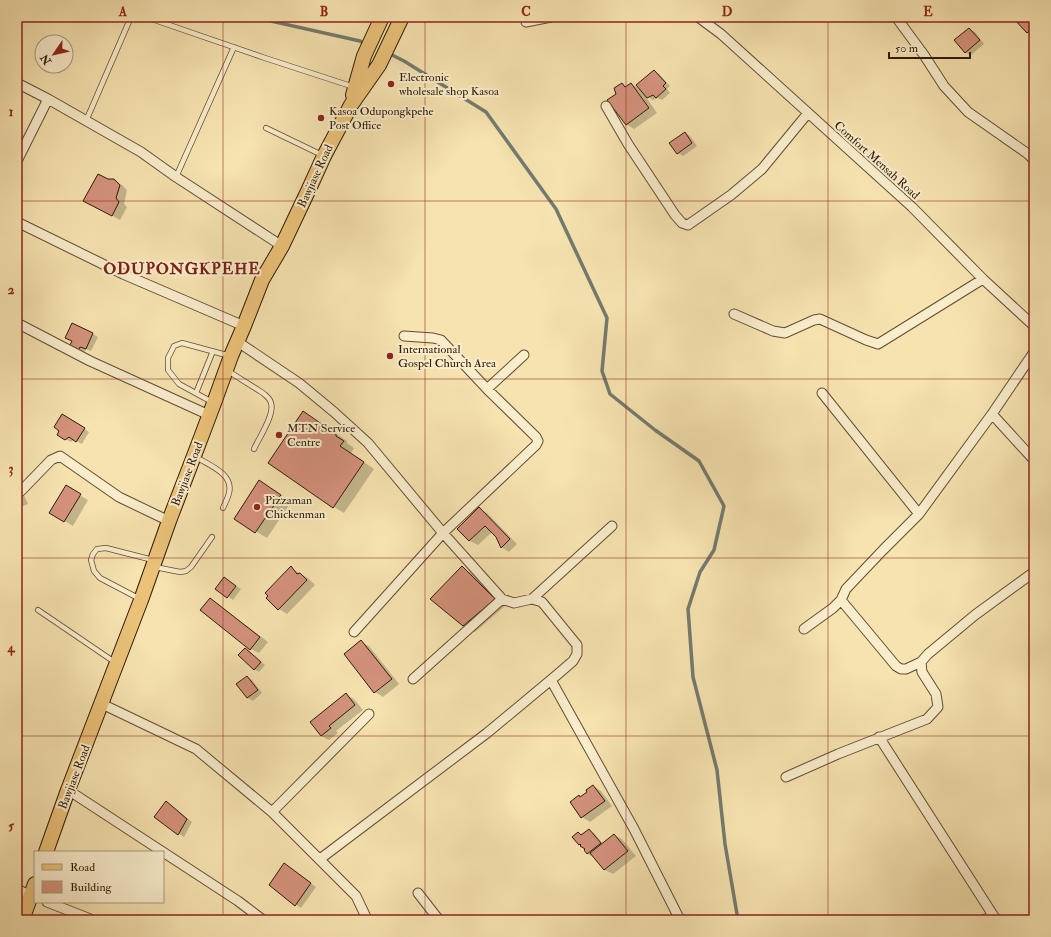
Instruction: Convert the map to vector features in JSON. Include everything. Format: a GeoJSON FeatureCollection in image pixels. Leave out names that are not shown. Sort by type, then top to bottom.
{"type":"FeatureCollection","features":[{"type":"Feature","properties":{"kind":"main road","name":"Bawjiase Road"},"geometry":{"type":"LineString","coordinates":[[351,105],[364,56],[382,17]]}},
{"type":"Feature","properties":{"kind":"main road","name":"Bawjiase Road"},"geometry":{"type":"LineString","coordinates":[[46,851],[231,356],[262,280],[282,246],[324,156],[351,105],[379,65],[402,17]]}},
{"type":"Feature","properties":{"kind":"main road"},"geometry":{"type":"LineString","coordinates":[[22,920],[34,892]]}},
{"type":"Feature","properties":{"kind":"street"},"geometry":{"type":"LineString","coordinates":[[526,22],[552,17]]}},
{"type":"Feature","properties":{"kind":"street","name":"Comfort Mensah Road"},"geometry":{"type":"LineString","coordinates":[[698,17],[721,34],[912,207],[983,279],[1034,326]]}},
{"type":"Feature","properties":{"kind":"street"},"geometry":{"type":"LineString","coordinates":[[896,17],[924,55],[944,86],[968,112],[1028,154],[1034,160]]}},
{"type":"Feature","properties":{"kind":"street"},"geometry":{"type":"LineString","coordinates":[[17,83],[141,152],[176,177],[282,246]]}},
{"type":"Feature","properties":{"kind":"street"},"geometry":{"type":"LineString","coordinates":[[17,160],[48,99]]}},
{"type":"Feature","properties":{"kind":"street"},"geometry":{"type":"LineString","coordinates":[[606,106],[628,144],[675,216],[682,223],[688,224],[731,195],[762,169],[808,113]]}},
{"type":"Feature","properties":{"kind":"street"},"geometry":{"type":"LineString","coordinates":[[17,222],[122,274],[244,326]]}},
{"type":"Feature","properties":{"kind":"street"},"geometry":{"type":"LineString","coordinates":[[734,314],[773,331],[785,333],[814,320],[820,319],[878,344],[983,279]]}},
{"type":"Feature","properties":{"kind":"street"},"geometry":{"type":"LineString","coordinates":[[17,323],[90,361],[211,409]]}},
{"type":"Feature","properties":{"kind":"street"},"geometry":{"type":"LineString","coordinates":[[354,632],[443,533],[536,445],[538,441],[536,437],[487,389],[441,340],[404,336]]}},
{"type":"Feature","properties":{"kind":"street"},"geometry":{"type":"LineString","coordinates":[[238,342],[299,383],[368,443],[443,533],[502,599],[514,603],[532,599],[542,602],[577,645],[577,654],[573,661],[551,680],[487,733],[320,859]]}},
{"type":"Feature","properties":{"kind":"street"},"geometry":{"type":"LineString","coordinates":[[804,629],[833,608],[841,600],[846,589],[919,514],[992,414],[1034,352]]}},
{"type":"Feature","properties":{"kind":"street"},"geometry":{"type":"LineString","coordinates":[[487,389],[524,355]]}},
{"type":"Feature","properties":{"kind":"street"},"geometry":{"type":"LineString","coordinates":[[822,393],[919,514]]}},
{"type":"Feature","properties":{"kind":"street"},"geometry":{"type":"LineString","coordinates":[[992,414],[1034,460]]}},
{"type":"Feature","properties":{"kind":"street"},"geometry":{"type":"LineString","coordinates":[[17,493],[51,460],[60,456],[119,497],[169,521]]}},
{"type":"Feature","properties":{"kind":"street"},"geometry":{"type":"LineString","coordinates":[[532,599],[612,526]]}},
{"type":"Feature","properties":{"kind":"street"},"geometry":{"type":"LineString","coordinates":[[841,600],[896,666],[901,669],[906,669],[921,662],[928,654],[975,615],[1034,572]]}},
{"type":"Feature","properties":{"kind":"street"},"geometry":{"type":"LineString","coordinates":[[413,679],[502,599]]}},
{"type":"Feature","properties":{"kind":"street"},"geometry":{"type":"LineString","coordinates":[[786,777],[879,737],[927,719],[938,707],[936,694],[922,672],[921,662]]}},
{"type":"Feature","properties":{"kind":"street"},"geometry":{"type":"LineString","coordinates":[[551,680],[634,829],[680,920]]}},
{"type":"Feature","properties":{"kind":"street"},"geometry":{"type":"LineString","coordinates":[[102,704],[196,749],[272,812],[320,859],[356,896],[366,916],[366,920]]}},
{"type":"Feature","properties":{"kind":"street"},"geometry":{"type":"LineString","coordinates":[[272,812],[370,714]]}},
{"type":"Feature","properties":{"kind":"street"},"geometry":{"type":"LineString","coordinates":[[879,737],[995,918],[984,920]]}},
{"type":"Feature","properties":{"kind":"street"},"geometry":{"type":"LineString","coordinates":[[68,790],[161,851]]}},
{"type":"Feature","properties":{"kind":"street"},"geometry":{"type":"LineString","coordinates":[[164,853],[238,901],[263,920]]}},
{"type":"Feature","properties":{"kind":"street"},"geometry":{"type":"LineString","coordinates":[[17,889],[34,892]]}},
{"type":"Feature","properties":{"kind":"street"},"geometry":{"type":"LineString","coordinates":[[418,893],[439,920]]}},
{"type":"Feature","properties":{"kind":"street"},"geometry":{"type":"LineString","coordinates":[[50,903],[93,920]]}},
{"type":"Feature","properties":{"kind":"lane"},"geometry":{"type":"LineString","coordinates":[[86,121],[131,17]]}},
{"type":"Feature","properties":{"kind":"lane"},"geometry":{"type":"LineString","coordinates":[[146,17],[356,88]]}},
{"type":"Feature","properties":{"kind":"lane"},"geometry":{"type":"LineString","coordinates":[[176,177],[234,47]]}},
{"type":"Feature","properties":{"kind":"lane"},"geometry":{"type":"LineString","coordinates":[[266,128],[324,156]]}},
{"type":"Feature","properties":{"kind":"lane"},"geometry":{"type":"LineString","coordinates":[[211,409],[196,393],[179,384],[168,370],[168,358],[174,346],[182,343],[231,356]]}},
{"type":"Feature","properties":{"kind":"lane"},"geometry":{"type":"LineString","coordinates":[[196,393],[213,351]]}},
{"type":"Feature","properties":{"kind":"lane"},"geometry":{"type":"LineString","coordinates":[[226,370],[263,393],[268,397],[272,404],[270,416],[254,449]]}},
{"type":"Feature","properties":{"kind":"lane"},"geometry":{"type":"LineString","coordinates":[[194,456],[226,476],[229,483],[229,492],[223,508]]}},
{"type":"Feature","properties":{"kind":"lane"},"geometry":{"type":"LineString","coordinates":[[141,600],[100,578],[94,571],[91,560],[97,549],[106,548],[180,572],[186,571],[191,567],[212,537]]}},
{"type":"Feature","properties":{"kind":"lane"},"geometry":{"type":"LineString","coordinates":[[38,610],[117,664]]}},
{"type":"Feature","properties":{"kind":"building"},"geometry":{"type":"Polygon","coordinates":[[[1012,17],[1034,17],[1034,26],[1027,33],[1012,17]]]}},
{"type":"Feature","properties":{"kind":"building"},"geometry":{"type":"Polygon","coordinates":[[[969,28],[980,40],[965,53],[954,40],[969,28]]]}},
{"type":"Feature","properties":{"kind":"building"},"geometry":{"type":"Polygon","coordinates":[[[654,70],[666,83],[663,86],[666,89],[656,98],[653,95],[647,98],[636,85],[654,70]]]}},
{"type":"Feature","properties":{"kind":"building"},"geometry":{"type":"Polygon","coordinates":[[[622,83],[625,87],[631,83],[649,108],[626,125],[607,100],[616,94],[614,88],[622,83]]]}},
{"type":"Feature","properties":{"kind":"building"},"geometry":{"type":"Polygon","coordinates":[[[685,132],[692,143],[677,154],[669,143],[685,132]]]}},
{"type":"Feature","properties":{"kind":"building"},"geometry":{"type":"Polygon","coordinates":[[[98,174],[108,179],[114,179],[120,185],[116,198],[119,202],[112,216],[83,201],[98,174]]]}},
{"type":"Feature","properties":{"kind":"building"},"geometry":{"type":"Polygon","coordinates":[[[72,323],[93,333],[86,349],[80,347],[78,351],[69,347],[72,341],[65,338],[72,323]]]}},
{"type":"Feature","properties":{"kind":"building"},"geometry":{"type":"Polygon","coordinates":[[[303,411],[336,434],[336,436],[344,441],[340,446],[364,462],[333,508],[268,463],[303,411]]]}},
{"type":"Feature","properties":{"kind":"building"},"geometry":{"type":"Polygon","coordinates":[[[62,414],[85,428],[76,442],[69,437],[65,440],[57,435],[59,431],[54,427],[62,414]]]}},
{"type":"Feature","properties":{"kind":"building","name":"Pizzaman Chickenman"},"geometry":{"type":"Polygon","coordinates":[[[259,480],[281,495],[255,533],[234,519],[259,480]]]}},
{"type":"Feature","properties":{"kind":"building"},"geometry":{"type":"Polygon","coordinates":[[[66,485],[81,494],[64,522],[49,513],[66,485]]]}},
{"type":"Feature","properties":{"kind":"building"},"geometry":{"type":"Polygon","coordinates":[[[479,507],[510,539],[501,548],[496,537],[485,526],[469,541],[457,529],[479,507]]]}},
{"type":"Feature","properties":{"kind":"building"},"geometry":{"type":"Polygon","coordinates":[[[291,566],[297,574],[300,573],[307,580],[278,610],[266,598],[268,596],[265,593],[291,566]]]}},
{"type":"Feature","properties":{"kind":"building"},"geometry":{"type":"Polygon","coordinates":[[[462,566],[495,599],[463,626],[430,599],[462,566]]]}},
{"type":"Feature","properties":{"kind":"building"},"geometry":{"type":"Polygon","coordinates":[[[224,577],[236,586],[227,598],[215,589],[224,577]]]}},
{"type":"Feature","properties":{"kind":"building"},"geometry":{"type":"Polygon","coordinates":[[[210,598],[260,637],[250,650],[200,610],[210,598]]]}},
{"type":"Feature","properties":{"kind":"building"},"geometry":{"type":"Polygon","coordinates":[[[361,640],[392,679],[374,693],[344,654],[361,640]]]}},
{"type":"Feature","properties":{"kind":"building"},"geometry":{"type":"Polygon","coordinates":[[[245,648],[261,662],[254,670],[238,655],[245,648]]]}},
{"type":"Feature","properties":{"kind":"building"},"geometry":{"type":"Polygon","coordinates":[[[247,676],[258,690],[247,698],[236,684],[247,676]]]}},
{"type":"Feature","properties":{"kind":"building"},"geometry":{"type":"Polygon","coordinates":[[[346,693],[355,705],[329,726],[331,728],[321,736],[310,722],[346,693]]]}},
{"type":"Feature","properties":{"kind":"building"},"geometry":{"type":"Polygon","coordinates":[[[593,785],[605,801],[581,818],[570,802],[579,795],[580,797],[587,792],[586,790],[593,785]]]}},
{"type":"Feature","properties":{"kind":"building"},"geometry":{"type":"Polygon","coordinates":[[[166,801],[187,819],[178,835],[154,817],[166,801]]]}},
{"type":"Feature","properties":{"kind":"building"},"geometry":{"type":"Polygon","coordinates":[[[589,829],[601,843],[587,854],[584,850],[585,849],[572,837],[578,832],[581,835],[589,829]]]}},
{"type":"Feature","properties":{"kind":"building"},"geometry":{"type":"Polygon","coordinates":[[[614,834],[628,851],[604,870],[590,853],[614,834]]]}},
{"type":"Feature","properties":{"kind":"building"},"geometry":{"type":"Polygon","coordinates":[[[284,863],[311,883],[295,906],[269,885],[284,863]]]}},
{"type":"Feature","properties":{"kind":"waterway"},"geometry":{"type":"LineString","coordinates":[[253,17],[360,41],[365,44]]}},
{"type":"Feature","properties":{"kind":"waterway"},"geometry":{"type":"LineString","coordinates":[[388,53],[404,61],[486,112],[556,209],[607,318],[602,371],[610,394],[655,430],[699,461],[724,506],[714,550],[700,572],[688,609],[693,677],[717,770],[725,844],[738,920]]}},
{"type":"Feature","properties":{"kind":"place","name":"Electronic wholesale shop Kasoa"},"geometry":{"type":"Point","coordinates":[391,84]}},
{"type":"Feature","properties":{"kind":"place","name":"Kasoa Odupongkpehe Post Office"},"geometry":{"type":"Point","coordinates":[321,118]}},
{"type":"Feature","properties":{"kind":"place","name":"International Gospel Church Area"},"geometry":{"type":"Point","coordinates":[390,356]}},
{"type":"Feature","properties":{"kind":"place","name":"MTN Service Centre"},"geometry":{"type":"Point","coordinates":[279,435]}},
{"type":"Feature","properties":{"kind":"place","name":"Pizzaman Chickenman"},"geometry":{"type":"Point","coordinates":[257,507]}},
{"type":"Feature","properties":{"kind":"district","name":"ODUPONGKPEHE"},"geometry":{"type":"Point","coordinates":[182,268]}}]}
